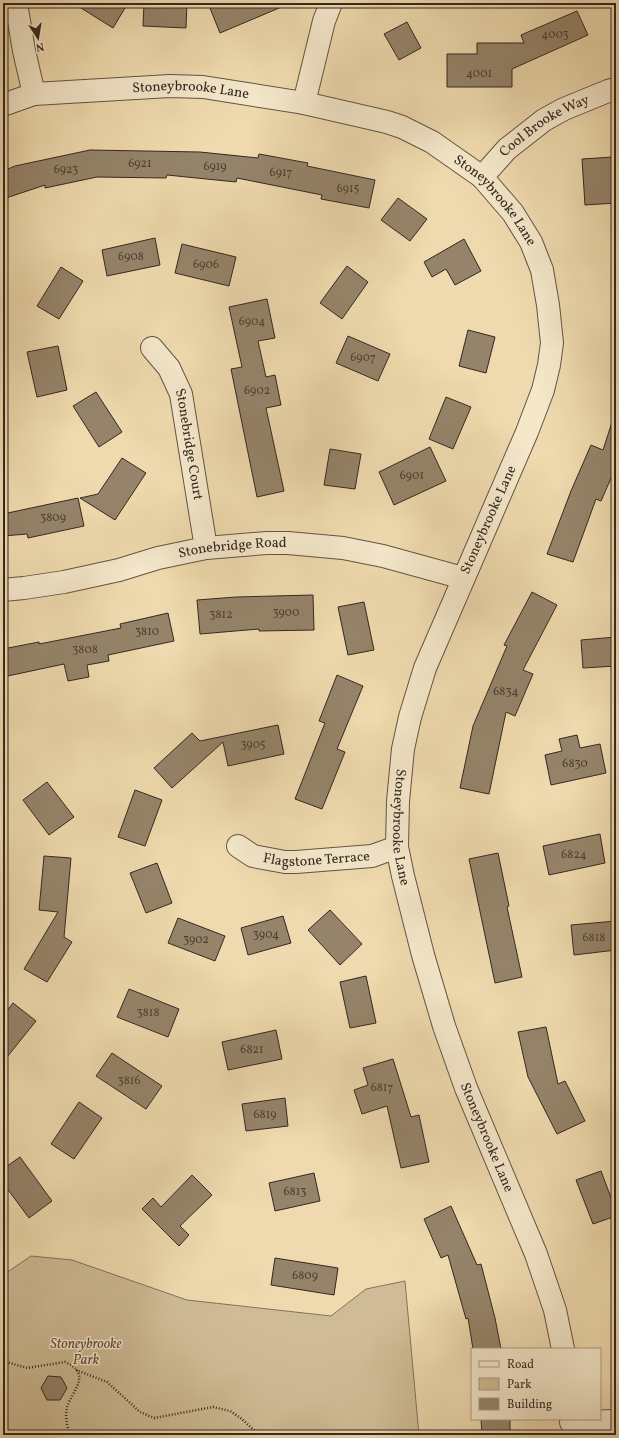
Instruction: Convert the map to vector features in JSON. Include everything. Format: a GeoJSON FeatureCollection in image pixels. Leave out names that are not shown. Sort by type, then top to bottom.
{"type":"FeatureCollection","features":[{"type":"Feature","properties":{"kind":"street"},"geometry":{"type":"LineString","coordinates":[[16,3],[24,51],[34,94]]}},
{"type":"Feature","properties":{"kind":"street"},"geometry":{"type":"LineString","coordinates":[[304,103],[324,21],[331,3]]}},
{"type":"Feature","properties":{"kind":"street","name":"Stoneybrooke Lane"},"geometry":{"type":"LineString","coordinates":[[3,105],[34,94],[170,86],[203,87],[304,103],[387,122],[402,127],[432,142],[482,176],[513,213],[531,242],[542,270],[548,305],[552,344],[549,365],[543,390],[528,432],[425,668],[410,717],[403,748],[399,794],[397,847],[402,876],[444,1026],[466,1088],[536,1254],[555,1310],[563,1348]]}},
{"type":"Feature","properties":{"kind":"street","name":"Cool Brooke Way"},"geometry":{"type":"LineString","coordinates":[[482,176],[507,149],[544,120],[564,109],[616,89]]}},
{"type":"Feature","properties":{"kind":"street","name":"Stonebridge Court"},"geometry":{"type":"LineString","coordinates":[[152,348],[169,368],[180,394],[206,548]]}},
{"type":"Feature","properties":{"kind":"street","name":"Stonebridge Road"},"geometry":{"type":"LineString","coordinates":[[3,590],[64,582],[119,570],[158,558],[206,548],[288,543],[343,548],[383,556],[463,578]]}},
{"type":"Feature","properties":{"kind":"street","name":"Flagstone Terrace"},"geometry":{"type":"LineString","coordinates":[[238,846],[253,856],[285,862],[372,856],[397,847]]}},
{"type":"Feature","properties":{"kind":"street"},"geometry":{"type":"LineString","coordinates":[[570,1425],[616,1421]]}},
{"type":"Feature","properties":{"kind":"path"},"geometry":{"type":"LineString","coordinates":[[3,1361],[27,1368],[65,1362],[71,1364],[79,1377],[79,1385],[67,1408],[70,1435]]}},
{"type":"Feature","properties":{"kind":"path"},"geometry":{"type":"LineString","coordinates":[[76,1370],[107,1382],[140,1412],[154,1418],[200,1408],[213,1407],[230,1411],[242,1419],[257,1433],[265,1435],[313,1435]]}},
{"type":"Feature","properties":{"kind":"green space","name":"Stoneybrooke Park"},"geometry":{"type":"Polygon","coordinates":[[[31,1256],[72,1260],[187,1300],[331,1316],[366,1289],[405,1281],[419,1435],[3,1435],[3,1275],[31,1256]]]}},
{"type":"Feature","properties":{"kind":"building"},"geometry":{"type":"Polygon","coordinates":[[[73,3],[128,3],[113,28],[73,3]]]}},
{"type":"Feature","properties":{"kind":"building"},"geometry":{"type":"Polygon","coordinates":[[[144,3],[187,3],[186,28],[143,26],[144,3]]]}},
{"type":"Feature","properties":{"kind":"building"},"geometry":{"type":"Polygon","coordinates":[[[208,3],[291,3],[220,33],[208,3]]]}},
{"type":"Feature","properties":{"kind":"building"},"geometry":{"type":"Polygon","coordinates":[[[577,11],[588,35],[512,69],[512,87],[447,87],[447,54],[477,54],[477,43],[524,43],[521,35],[577,11]]]}},
{"type":"Feature","properties":{"kind":"building"},"geometry":{"type":"Polygon","coordinates":[[[407,22],[421,48],[399,60],[384,34],[407,22]]]}},
{"type":"Feature","properties":{"kind":"building"},"geometry":{"type":"Polygon","coordinates":[[[90,150],[200,152],[258,158],[259,154],[308,163],[307,166],[375,180],[369,208],[321,199],[322,195],[237,178],[236,182],[167,175],[166,178],[97,177],[45,188],[45,185],[3,199],[3,171],[15,166],[90,150]]]}},
{"type":"Feature","properties":{"kind":"building"},"geometry":{"type":"Polygon","coordinates":[[[613,157],[616,203],[585,205],[582,159],[613,157]]]}},
{"type":"Feature","properties":{"kind":"building"},"geometry":{"type":"Polygon","coordinates":[[[398,198],[427,219],[410,241],[381,220],[398,198]]]}},
{"type":"Feature","properties":{"kind":"building"},"geometry":{"type":"Polygon","coordinates":[[[155,238],[160,265],[107,276],[102,250],[155,238]]]}},
{"type":"Feature","properties":{"kind":"building"},"geometry":{"type":"Polygon","coordinates":[[[464,239],[481,271],[455,285],[446,269],[432,277],[424,262],[464,239]]]}},
{"type":"Feature","properties":{"kind":"building"},"geometry":{"type":"Polygon","coordinates":[[[182,244],[236,257],[229,286],[175,273],[182,244]]]}},
{"type":"Feature","properties":{"kind":"building"},"geometry":{"type":"Polygon","coordinates":[[[347,266],[368,282],[342,319],[320,303],[347,266]]]}},
{"type":"Feature","properties":{"kind":"building"},"geometry":{"type":"Polygon","coordinates":[[[61,267],[83,281],[59,319],[37,306],[61,267]]]}},
{"type":"Feature","properties":{"kind":"building"},"geometry":{"type":"Polygon","coordinates":[[[267,299],[275,338],[258,341],[266,377],[275,375],[281,405],[266,408],[284,491],[257,497],[231,369],[242,367],[229,307],[267,299]]]}},
{"type":"Feature","properties":{"kind":"building"},"geometry":{"type":"Polygon","coordinates":[[[468,330],[495,337],[486,373],[459,366],[468,330]]]}},
{"type":"Feature","properties":{"kind":"building"},"geometry":{"type":"Polygon","coordinates":[[[348,336],[390,354],[378,381],[336,363],[348,336]]]}},
{"type":"Feature","properties":{"kind":"building"},"geometry":{"type":"Polygon","coordinates":[[[58,346],[67,390],[37,397],[27,352],[58,346]]]}},
{"type":"Feature","properties":{"kind":"building"},"geometry":{"type":"Polygon","coordinates":[[[96,392],[122,432],[99,447],[73,406],[96,392]]]}},
{"type":"Feature","properties":{"kind":"building"},"geometry":{"type":"Polygon","coordinates":[[[446,397],[471,407],[453,449],[429,439],[446,397]]]}},
{"type":"Feature","properties":{"kind":"building"},"geometry":{"type":"Polygon","coordinates":[[[613,419],[616,420],[616,467],[601,501],[596,499],[573,562],[547,554],[571,491],[591,445],[603,450],[613,419]]]}},
{"type":"Feature","properties":{"kind":"building"},"geometry":{"type":"Polygon","coordinates":[[[430,447],[446,481],[394,505],[379,472],[430,447]]]}},
{"type":"Feature","properties":{"kind":"building"},"geometry":{"type":"Polygon","coordinates":[[[330,449],[361,454],[355,489],[324,485],[330,449]]]}},
{"type":"Feature","properties":{"kind":"building"},"geometry":{"type":"Polygon","coordinates":[[[122,458],[146,473],[115,520],[80,498],[98,494],[122,458]]]}},
{"type":"Feature","properties":{"kind":"building"},"geometry":{"type":"Polygon","coordinates":[[[78,498],[84,526],[28,538],[27,534],[3,536],[3,514],[78,498]]]}},
{"type":"Feature","properties":{"kind":"building"},"geometry":{"type":"Polygon","coordinates":[[[532,592],[557,605],[523,670],[533,674],[515,716],[506,712],[489,794],[460,788],[473,726],[507,646],[504,645],[532,592]]]}},
{"type":"Feature","properties":{"kind":"building"},"geometry":{"type":"Polygon","coordinates":[[[313,595],[314,630],[259,631],[259,629],[200,634],[197,600],[236,597],[313,595]]]}},
{"type":"Feature","properties":{"kind":"building"},"geometry":{"type":"Polygon","coordinates":[[[364,602],[374,650],[348,655],[338,607],[364,602]]]}},
{"type":"Feature","properties":{"kind":"building"},"geometry":{"type":"Polygon","coordinates":[[[168,613],[174,641],[108,655],[109,661],[87,665],[89,677],[68,681],[64,664],[3,677],[3,649],[39,642],[39,644],[121,628],[120,624],[168,613]]]}},
{"type":"Feature","properties":{"kind":"building"},"geometry":{"type":"Polygon","coordinates":[[[616,637],[616,666],[583,668],[581,640],[616,637]]]}},
{"type":"Feature","properties":{"kind":"building"},"geometry":{"type":"Polygon","coordinates":[[[337,675],[363,686],[337,749],[345,752],[322,809],[295,799],[325,723],[319,721],[337,675]]]}},
{"type":"Feature","properties":{"kind":"building"},"geometry":{"type":"Polygon","coordinates":[[[278,725],[284,754],[228,766],[223,742],[172,788],[154,768],[192,733],[200,741],[278,725]]]}},
{"type":"Feature","properties":{"kind":"building"},"geometry":{"type":"Polygon","coordinates":[[[577,735],[580,748],[600,744],[606,773],[551,785],[545,755],[562,751],[559,739],[577,735]]]}},
{"type":"Feature","properties":{"kind":"building"},"geometry":{"type":"Polygon","coordinates":[[[47,782],[74,817],[49,835],[23,800],[47,782]]]}},
{"type":"Feature","properties":{"kind":"building"},"geometry":{"type":"Polygon","coordinates":[[[135,790],[162,800],[145,846],[118,837],[135,790]]]}},
{"type":"Feature","properties":{"kind":"building"},"geometry":{"type":"Polygon","coordinates":[[[600,834],[605,863],[549,875],[543,846],[600,834]]]}},
{"type":"Feature","properties":{"kind":"building"},"geometry":{"type":"Polygon","coordinates":[[[498,853],[509,906],[507,907],[522,977],[495,983],[469,859],[498,853]]]}},
{"type":"Feature","properties":{"kind":"building"},"geometry":{"type":"Polygon","coordinates":[[[44,856],[71,858],[64,937],[72,942],[47,982],[24,969],[58,912],[39,910],[44,856]]]}},
{"type":"Feature","properties":{"kind":"building"},"geometry":{"type":"Polygon","coordinates":[[[157,863],[172,903],[146,913],[130,873],[157,863]]]}},
{"type":"Feature","properties":{"kind":"building"},"geometry":{"type":"Polygon","coordinates":[[[330,910],[362,944],[340,965],[308,930],[330,910]]]}},
{"type":"Feature","properties":{"kind":"building"},"geometry":{"type":"Polygon","coordinates":[[[283,916],[291,943],[248,955],[241,928],[283,916]]]}},
{"type":"Feature","properties":{"kind":"building"},"geometry":{"type":"Polygon","coordinates":[[[178,918],[225,936],[215,961],[168,943],[178,918]]]}},
{"type":"Feature","properties":{"kind":"building"},"geometry":{"type":"Polygon","coordinates":[[[616,921],[616,950],[574,955],[571,925],[616,921]]]}},
{"type":"Feature","properties":{"kind":"building"},"geometry":{"type":"Polygon","coordinates":[[[366,976],[376,1023],[350,1028],[340,982],[366,976]]]}},
{"type":"Feature","properties":{"kind":"building"},"geometry":{"type":"Polygon","coordinates":[[[129,989],[179,1009],[168,1037],[117,1017],[129,989]]]}},
{"type":"Feature","properties":{"kind":"building"},"geometry":{"type":"Polygon","coordinates":[[[13,1003],[36,1021],[3,1062],[3,1016],[13,1003]]]}},
{"type":"Feature","properties":{"kind":"building"},"geometry":{"type":"Polygon","coordinates":[[[546,1027],[558,1084],[565,1081],[585,1121],[557,1134],[528,1077],[518,1032],[546,1027]]]}},
{"type":"Feature","properties":{"kind":"building"},"geometry":{"type":"Polygon","coordinates":[[[276,1030],[282,1059],[228,1070],[222,1042],[276,1030]]]}},
{"type":"Feature","properties":{"kind":"building"},"geometry":{"type":"Polygon","coordinates":[[[112,1053],[162,1086],[146,1109],[96,1076],[112,1053]]]}},
{"type":"Feature","properties":{"kind":"building"},"geometry":{"type":"Polygon","coordinates":[[[393,1059],[411,1117],[419,1115],[429,1162],[401,1168],[387,1106],[362,1114],[354,1090],[368,1085],[363,1068],[393,1059]]]}},
{"type":"Feature","properties":{"kind":"building"},"geometry":{"type":"Polygon","coordinates":[[[285,1098],[288,1126],[246,1131],[242,1104],[285,1098]]]}},
{"type":"Feature","properties":{"kind":"building"},"geometry":{"type":"Polygon","coordinates":[[[79,1102],[102,1118],[74,1159],[51,1144],[79,1102]]]}},
{"type":"Feature","properties":{"kind":"building"},"geometry":{"type":"Polygon","coordinates":[[[20,1157],[52,1201],[29,1218],[3,1183],[3,1169],[20,1157]]]}},
{"type":"Feature","properties":{"kind":"building"},"geometry":{"type":"Polygon","coordinates":[[[601,1171],[616,1211],[616,1216],[593,1224],[576,1180],[601,1171]]]}},
{"type":"Feature","properties":{"kind":"building"},"geometry":{"type":"Polygon","coordinates":[[[314,1173],[320,1201],[275,1211],[269,1183],[314,1173]]]}},
{"type":"Feature","properties":{"kind":"building"},"geometry":{"type":"Polygon","coordinates":[[[192,1175],[212,1195],[180,1226],[189,1235],[179,1246],[142,1209],[153,1198],[161,1207],[192,1175]]]}},
{"type":"Feature","properties":{"kind":"building"},"geometry":{"type":"Polygon","coordinates":[[[451,1206],[477,1265],[481,1264],[495,1318],[501,1348],[473,1348],[468,1318],[466,1319],[448,1255],[441,1258],[424,1219],[451,1206]]]}},
{"type":"Feature","properties":{"kind":"building"},"geometry":{"type":"Polygon","coordinates":[[[275,1258],[338,1268],[334,1295],[271,1285],[275,1258]]]}},
{"type":"Feature","properties":{"kind":"building"},"geometry":{"type":"Polygon","coordinates":[[[48,1376],[61,1377],[67,1388],[60,1400],[47,1400],[41,1388],[48,1376]]]}},
{"type":"Feature","properties":{"kind":"building"},"geometry":{"type":"Polygon","coordinates":[[[481,1420],[510,1420],[510,1435],[482,1435],[481,1420]]]}}]}
